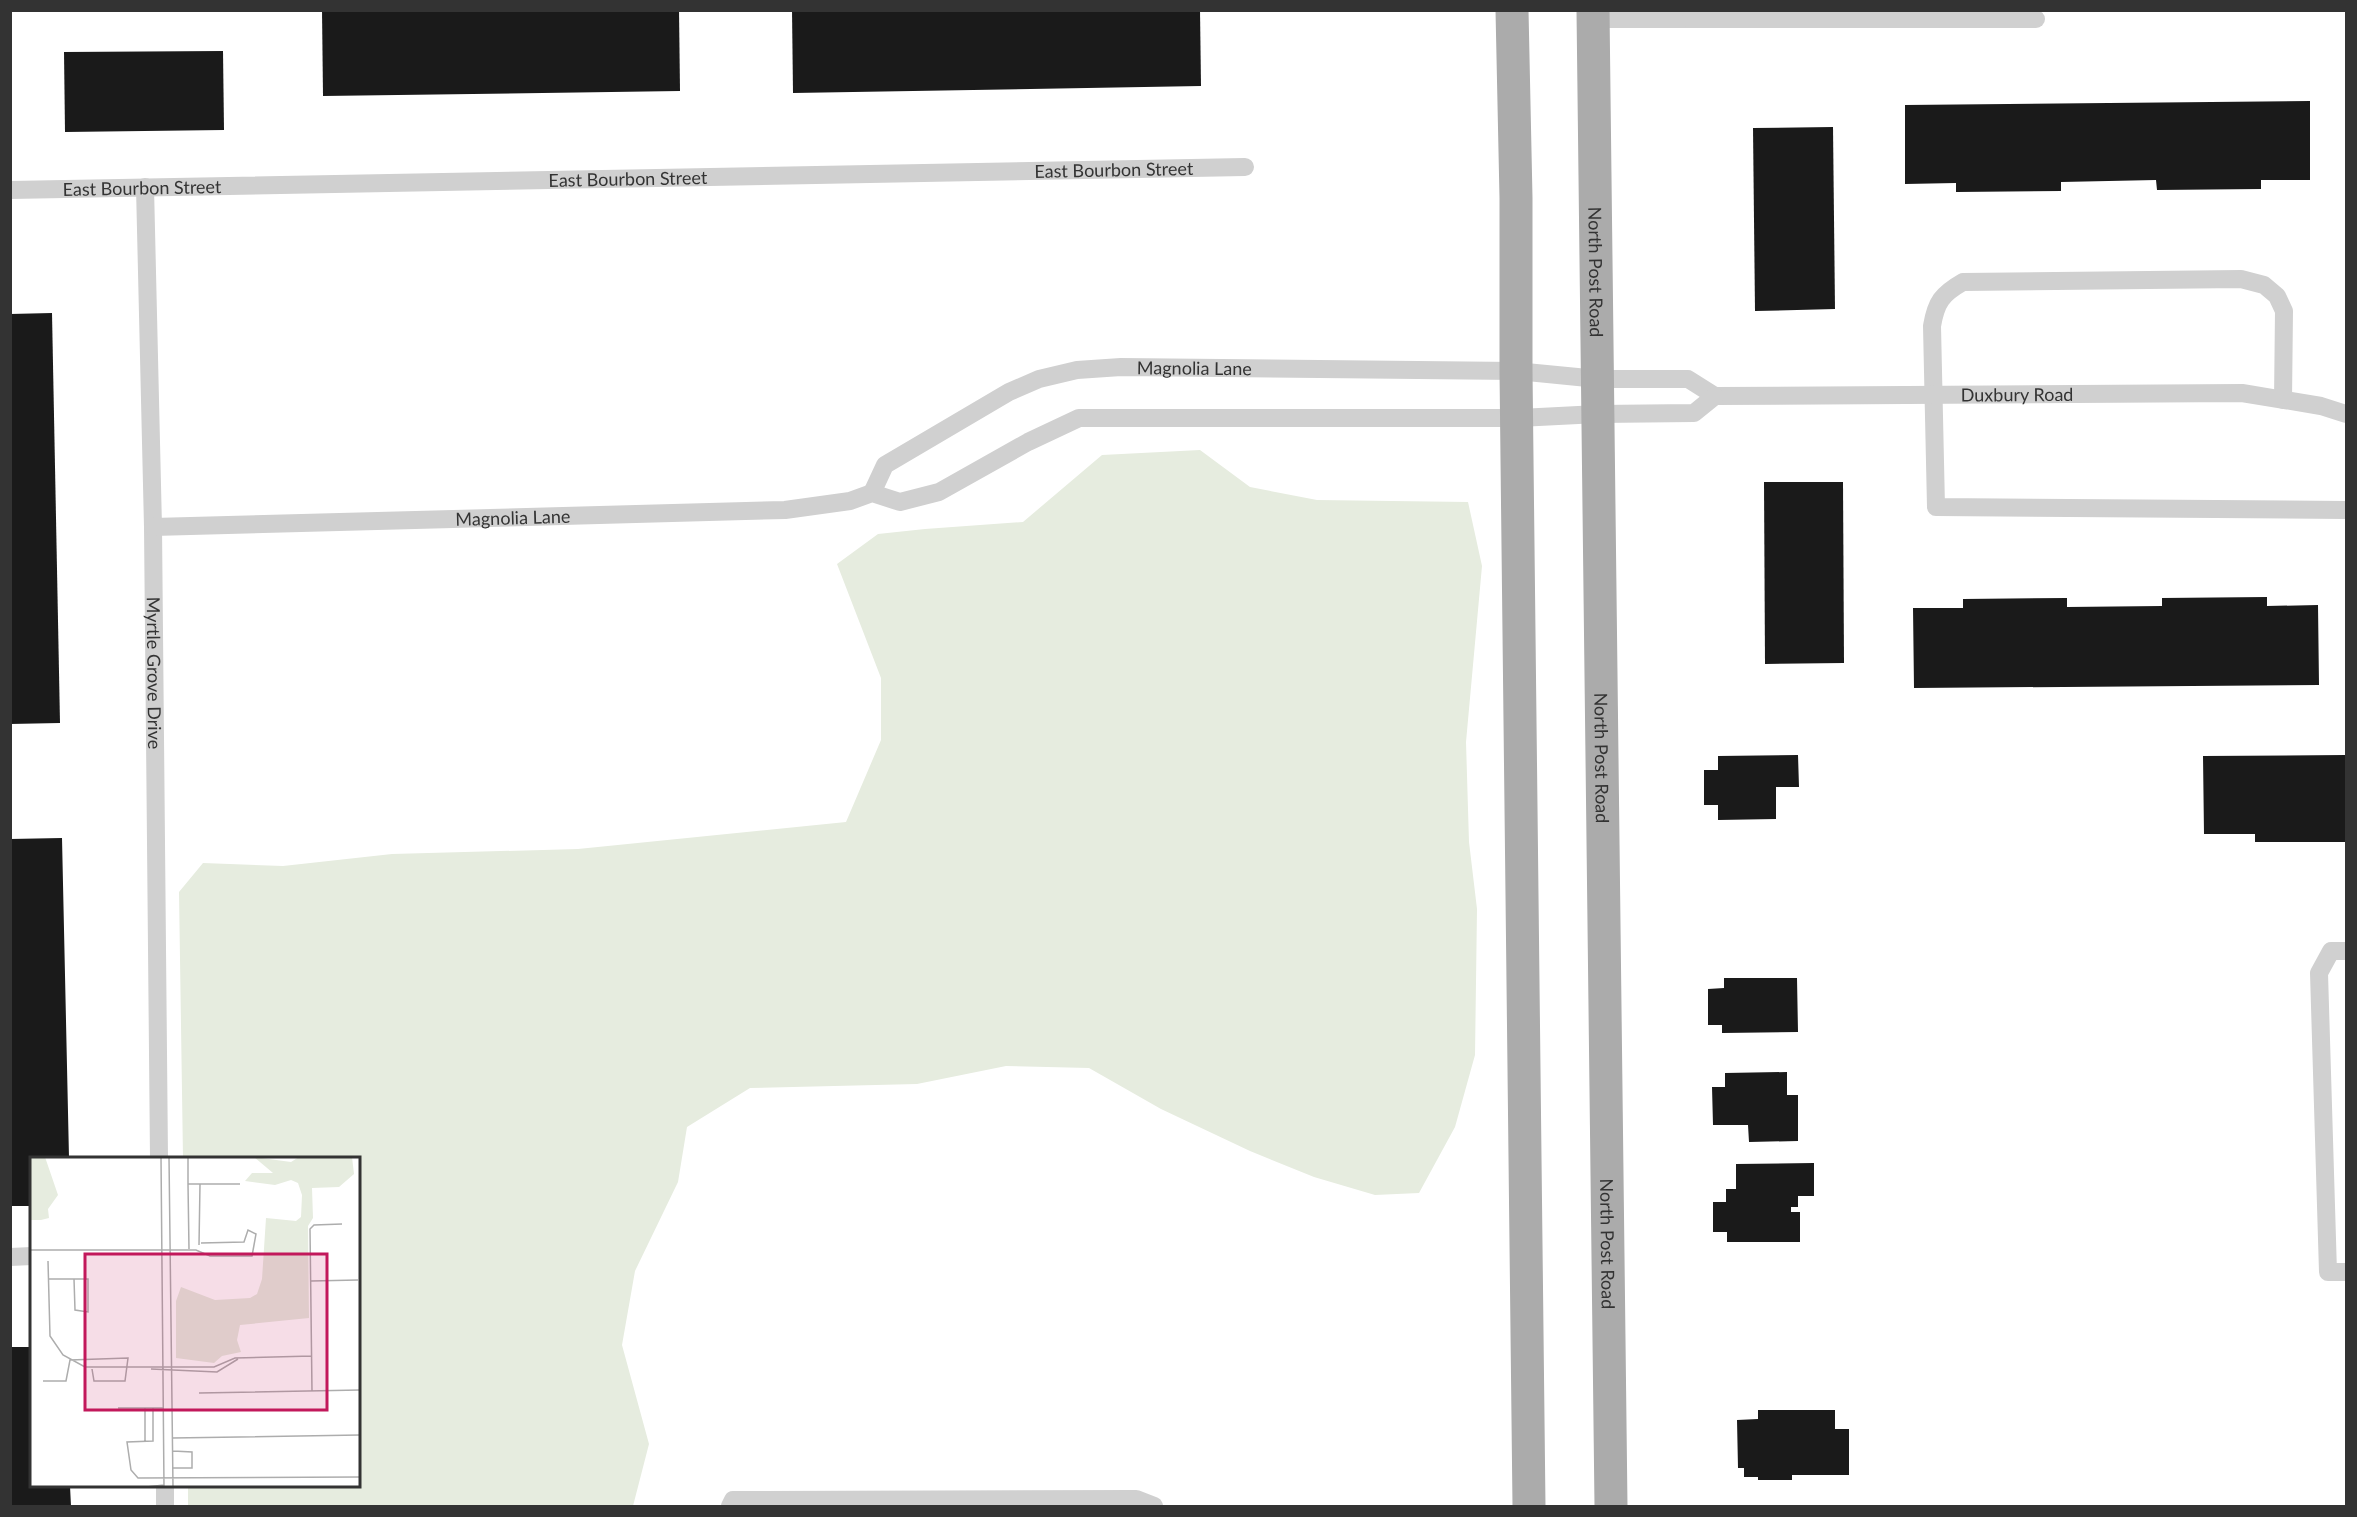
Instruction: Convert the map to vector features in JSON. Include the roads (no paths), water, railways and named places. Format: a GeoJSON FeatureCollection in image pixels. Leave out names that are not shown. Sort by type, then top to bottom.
{"type":"FeatureCollection","features":[{"type":"Feature","properties":{"kind":"main road"},"geometry":{"type":"LineString","coordinates":[[1512,10],[1516,198],[1529,1506]]}},
{"type":"Feature","properties":{"kind":"main road","name":"North Post Road"},"geometry":{"type":"LineString","coordinates":[[1593,15],[1611,1506]]}},
{"type":"Feature","properties":{"kind":"lane"},"geometry":{"type":"LineString","coordinates":[[1593,15],[2036,19]]}},
{"type":"Feature","properties":{"kind":"lane","name":"East Bourbon Street"},"geometry":{"type":"LineString","coordinates":[[10,190],[1245,167]]}},
{"type":"Feature","properties":{"kind":"lane","name":"Myrtle Grove Drive"},"geometry":{"type":"LineString","coordinates":[[145,187],[153,527],[159,1157]]}},
{"type":"Feature","properties":{"kind":"lane"},"geometry":{"type":"LineString","coordinates":[[2283,400],[2284,311],[2277,297],[2264,285],[2241,279],[1963,282],[1948,291],[1936,307],[1932,326],[1936,507],[2346,510]]}},
{"type":"Feature","properties":{"kind":"lane","name":"Magnolia Lane"},"geometry":{"type":"LineString","coordinates":[[153,527],[785,510],[850,501],[872,493],[885,465],[1009,392],[1039,379],[1077,370],[1121,367],[1516,371],[1598,379]]}},
{"type":"Feature","properties":{"kind":"lane"},"geometry":{"type":"LineString","coordinates":[[872,493],[900,502],[939,492],[1028,442],[1079,418],[1517,418],[1694,413],[1715,396],[1688,379],[1598,379]]}},
{"type":"Feature","properties":{"kind":"lane","name":"Duxbury Road"},"geometry":{"type":"LineString","coordinates":[[1715,396],[2242,393],[2321,406],[2346,414]]}},
{"type":"Feature","properties":{"kind":"lane"},"geometry":{"type":"LineString","coordinates":[[2346,951],[2331,951],[2319,973],[2328,1272],[2346,1272]]}},
{"type":"Feature","properties":{"kind":"lane"},"geometry":{"type":"LineString","coordinates":[[10,1257],[30,1256]]}},
{"type":"Feature","properties":{"kind":"lane"},"geometry":{"type":"LineString","coordinates":[[165,1487],[165,1506]]}},
{"type":"Feature","properties":{"kind":"lane"},"geometry":{"type":"LineString","coordinates":[[730,1506],[733,1500],[1136,1498],[1154,1506]]}}]}
